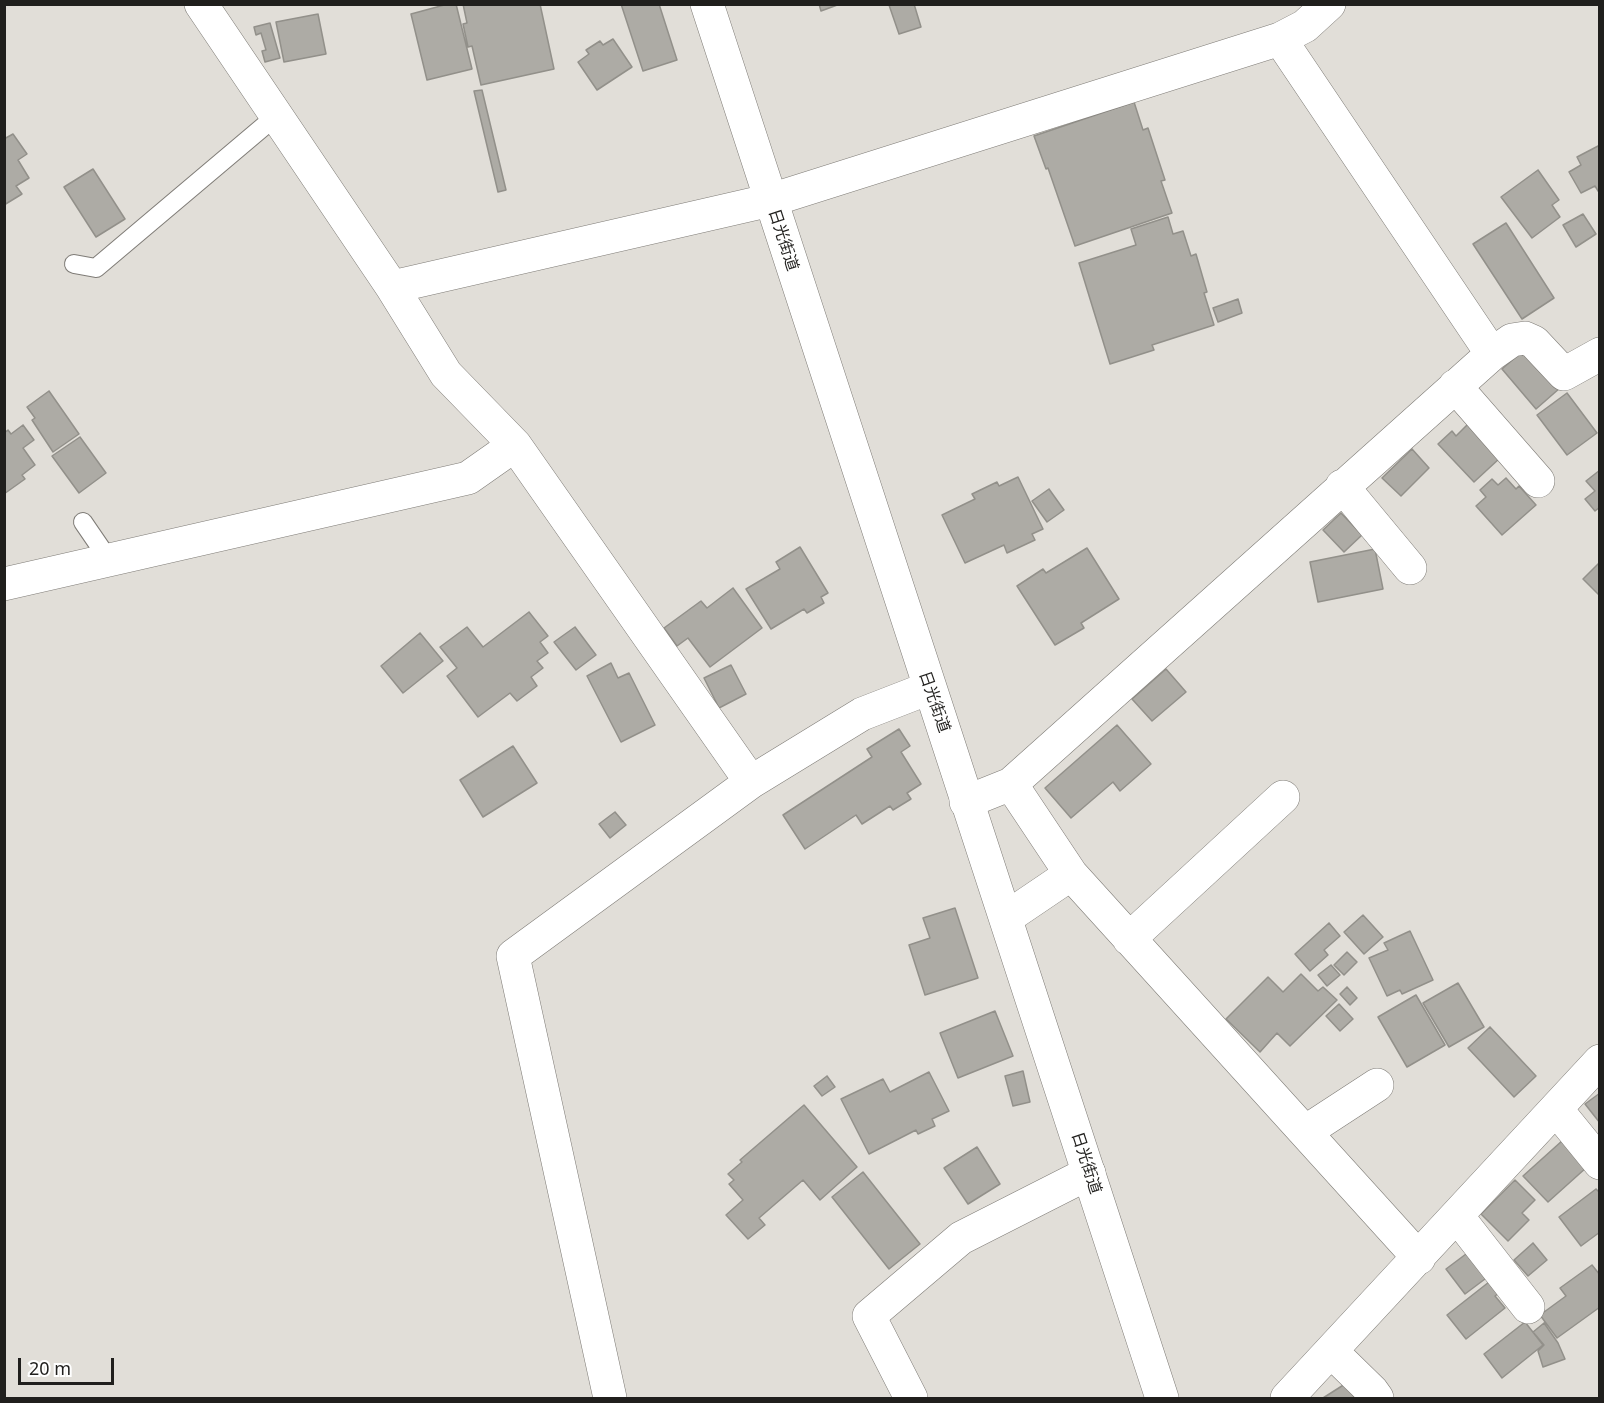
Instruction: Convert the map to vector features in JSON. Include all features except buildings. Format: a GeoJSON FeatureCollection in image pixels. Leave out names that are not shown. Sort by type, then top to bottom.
{"type":"FeatureCollection","features":[{"type":"Feature","properties":{"kind":"main road"},"geometry":{"type":"LineString","coordinates":[[201,4],[392,286],[446,374],[515,445],[751,782]]}},
{"type":"Feature","properties":{"kind":"main road","name":"日光街道"},"geometry":{"type":"LineString","coordinates":[[707,4],[1162,1398]]}},
{"type":"Feature","properties":{"kind":"main road"},"geometry":{"type":"LineString","coordinates":[[392,286],[771,200],[1280,39],[1305,26],[1329,4]]}},
{"type":"Feature","properties":{"kind":"main road"},"geometry":{"type":"LineString","coordinates":[[1280,39],[1492,354]]}},
{"type":"Feature","properties":{"kind":"main road"},"geometry":{"type":"LineString","coordinates":[[966,802],[1011,784],[1492,354],[1512,340],[1525,338],[1534,342],[1564,374],[1599,354]]}},
{"type":"Feature","properties":{"kind":"main road"},"geometry":{"type":"LineString","coordinates":[[1455,386],[1538,481]]}},
{"type":"Feature","properties":{"kind":"main road"},"geometry":{"type":"LineString","coordinates":[[4,584],[468,478],[515,445]]}},
{"type":"Feature","properties":{"kind":"main road"},"geometry":{"type":"LineString","coordinates":[[1342,486],[1410,568]]}},
{"type":"Feature","properties":{"kind":"main road"},"geometry":{"type":"LineString","coordinates":[[610,1398],[513,956],[751,782],[862,714],[929,688]]}},
{"type":"Feature","properties":{"kind":"main road"},"geometry":{"type":"LineString","coordinates":[[1011,784],[1071,874],[1419,1258]]}},
{"type":"Feature","properties":{"kind":"main road"},"geometry":{"type":"LineString","coordinates":[[1129,939],[1283,796]]}},
{"type":"Feature","properties":{"kind":"main road"},"geometry":{"type":"LineString","coordinates":[[1006,918],[1071,874]]}},
{"type":"Feature","properties":{"kind":"main road"},"geometry":{"type":"LineString","coordinates":[[1287,1398],[1599,1061]]}},
{"type":"Feature","properties":{"kind":"main road"},"geometry":{"type":"LineString","coordinates":[[1305,1132],[1377,1085]]}},
{"type":"Feature","properties":{"kind":"main road"},"geometry":{"type":"LineString","coordinates":[[1556,1109],[1599,1163]]}},
{"type":"Feature","properties":{"kind":"main road"},"geometry":{"type":"LineString","coordinates":[[911,1398],[869,1316],[961,1238],[1089,1173]]}},
{"type":"Feature","properties":{"kind":"main road"},"geometry":{"type":"LineString","coordinates":[[1457,1216],[1528,1307]]}},
{"type":"Feature","properties":{"kind":"main road"},"geometry":{"type":"LineString","coordinates":[[1331,1351],[1377,1398]]}},
{"type":"Feature","properties":{"kind":"lane"},"geometry":{"type":"LineString","coordinates":[[74,264],[96,268],[276,116]]}},
{"type":"Feature","properties":{"kind":"lane"},"geometry":{"type":"LineString","coordinates":[[83,522],[109,560]]}}]}
